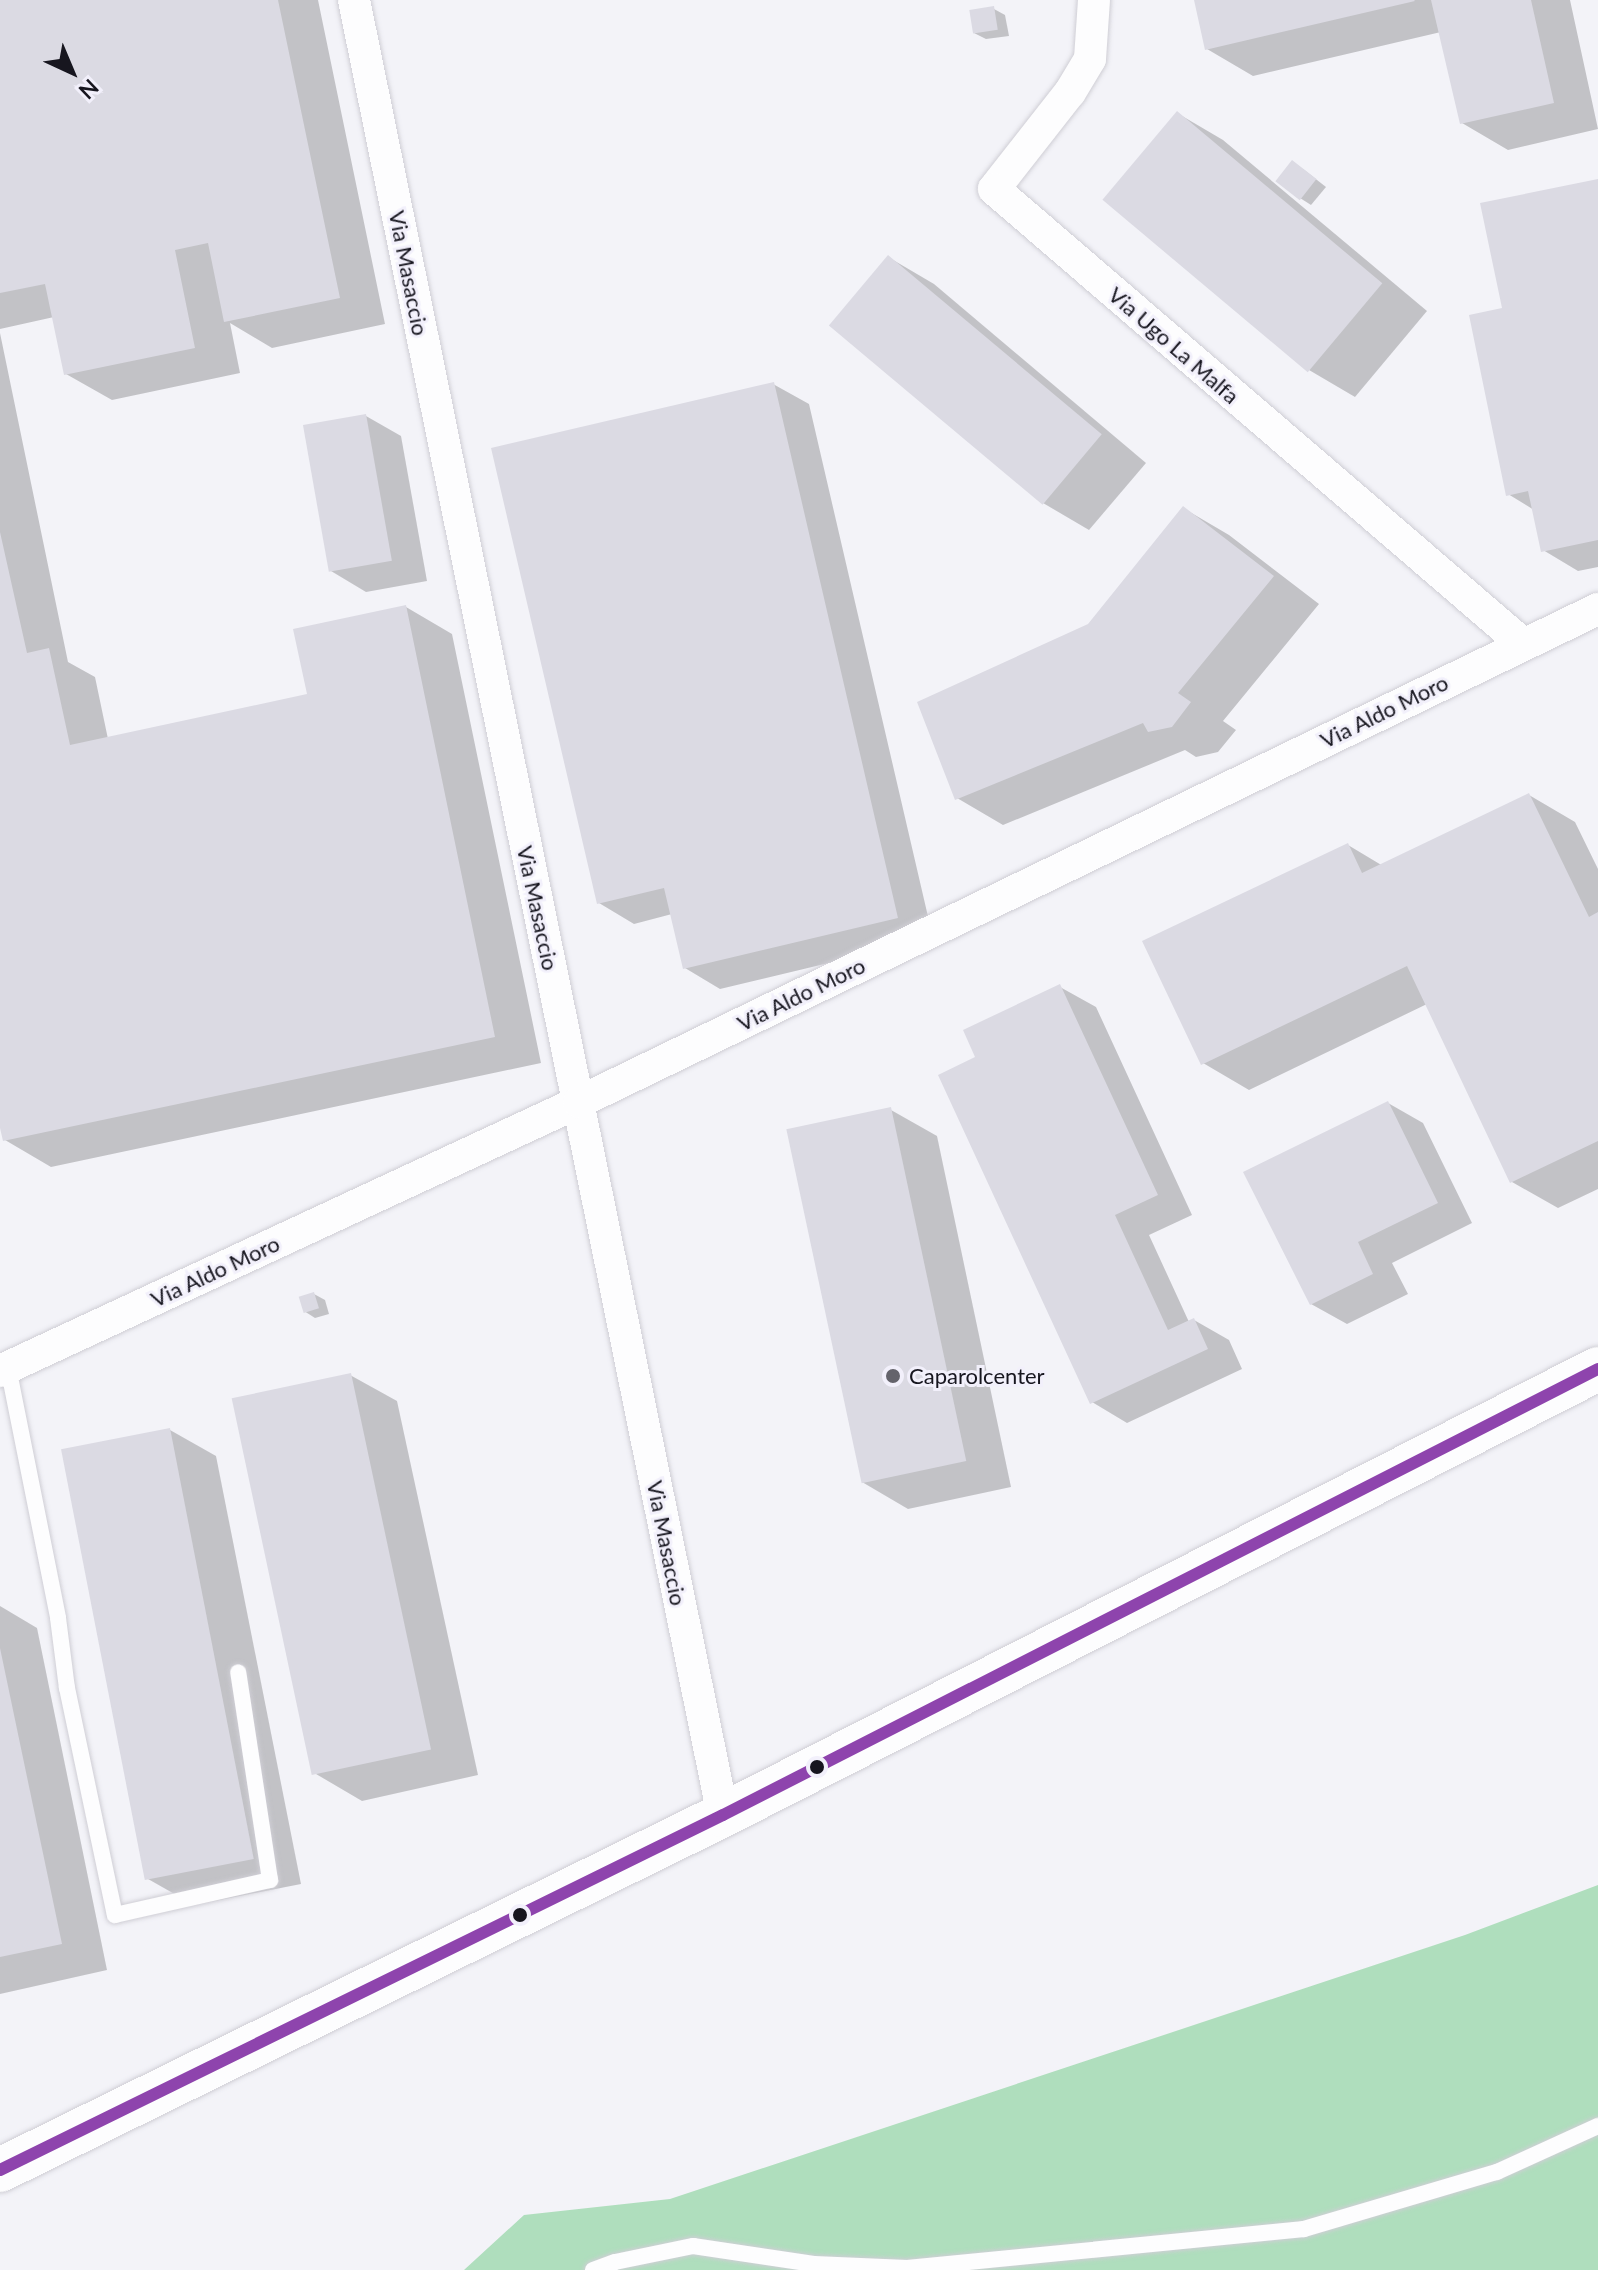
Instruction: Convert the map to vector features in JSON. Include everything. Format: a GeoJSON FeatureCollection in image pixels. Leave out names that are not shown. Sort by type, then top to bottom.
{"type":"FeatureCollection","features":[{"type":"Feature","properties":{"kind":"main road"},"geometry":{"type":"LineString","coordinates":[[0,2170],[723,1815],[1598,1369]]}},
{"type":"Feature","properties":{"kind":"street","name":"Via Masaccio"},"geometry":{"type":"LineString","coordinates":[[354,0],[723,1815]]}},
{"type":"Feature","properties":{"kind":"street","name":"Via Ugo La Malfa"},"geometry":{"type":"LineString","coordinates":[[1094,0],[1090,59],[1070,92],[994,189],[1523,644]]}},
{"type":"Feature","properties":{"kind":"street","name":"Via Aldo Moro"},"geometry":{"type":"LineString","coordinates":[[4,1369],[579,1102],[1598,609]]}},
{"type":"Feature","properties":{"kind":"lane"},"geometry":{"type":"LineString","coordinates":[[4,1369],[58,1618],[67,1688],[115,1915],[270,1880],[238,1672]]}},
{"type":"Feature","properties":{"kind":"lane"},"geometry":{"type":"LineString","coordinates":[[593,2270],[615,2262],[693,2246],[814,2264],[907,2268],[1304,2229],[1497,2172],[1598,2126]]}},
{"type":"Feature","properties":{"kind":"green space"},"geometry":{"type":"Polygon","coordinates":[[[1598,1885],[1598,2270],[464,2270],[524,2215],[670,2199],[1465,1935],[1598,1885]]]}},
{"type":"Feature","properties":{"kind":"building"},"geometry":{"type":"Polygon","coordinates":[[[0,0],[278,0],[340,298],[224,322],[208,243],[175,250],[195,348],[64,375],[45,284],[0,293],[0,0]]]}},
{"type":"Feature","properties":{"kind":"building"},"geometry":{"type":"Polygon","coordinates":[[[1194,0],[1414,0],[1415,1],[1205,50],[1194,0]]]}},
{"type":"Feature","properties":{"kind":"building"},"geometry":{"type":"Polygon","coordinates":[[[1431,0],[1531,0],[1554,103],[1460,124],[1431,0]]]}},
{"type":"Feature","properties":{"kind":"building"},"geometry":{"type":"Polygon","coordinates":[[[994,6],[998,30],[973,34],[969,10],[994,6]]]}},
{"type":"Feature","properties":{"kind":"building"},"geometry":{"type":"Polygon","coordinates":[[[1177,111],[1382,283],[1308,372],[1102,200],[1177,111]]]}},
{"type":"Feature","properties":{"kind":"building"},"geometry":{"type":"Polygon","coordinates":[[[1292,160],[1316,179],[1300,200],[1275,181],[1292,160]]]}},
{"type":"Feature","properties":{"kind":"building"},"geometry":{"type":"Polygon","coordinates":[[[1598,179],[1598,540],[1541,552],[1528,491],[1506,496],[1469,315],[1502,308],[1480,203],[1598,179]]]}},
{"type":"Feature","properties":{"kind":"building"},"geometry":{"type":"Polygon","coordinates":[[[888,255],[1102,434],[1043,505],[829,325],[888,255]]]}},
{"type":"Feature","properties":{"kind":"building"},"geometry":{"type":"Polygon","coordinates":[[[774,382],[898,918],[683,969],[664,888],[597,904],[491,448],[774,382]]]}},
{"type":"Feature","properties":{"kind":"building"},"geometry":{"type":"Polygon","coordinates":[[[366,414],[392,561],[329,572],[303,425],[366,414]]]}},
{"type":"Feature","properties":{"kind":"building"},"geometry":{"type":"Polygon","coordinates":[[[1183,506],[1274,576],[1178,693],[1191,702],[1172,727],[1148,732],[1143,723],[955,800],[917,702],[1088,624],[1183,506]]]}},
{"type":"Feature","properties":{"kind":"building"},"geometry":{"type":"Polygon","coordinates":[[[0,532],[27,653],[49,648],[70,745],[307,694],[293,629],[406,605],[495,1037],[3,1141],[0,1128],[0,532]]]}},
{"type":"Feature","properties":{"kind":"building"},"geometry":{"type":"Polygon","coordinates":[[[1529,793],[1589,917],[1598,912],[1598,1141],[1510,1183],[1407,966],[1201,1065],[1142,941],[1348,843],[1362,873],[1529,793]]]}},
{"type":"Feature","properties":{"kind":"building"},"geometry":{"type":"Polygon","coordinates":[[[1060,984],[1158,1195],[1115,1215],[1168,1330],[1194,1318],[1208,1349],[1090,1404],[938,1075],[975,1057],[963,1030],[1060,984]]]}},
{"type":"Feature","properties":{"kind":"building"},"geometry":{"type":"Polygon","coordinates":[[[1388,1101],[1438,1203],[1358,1242],[1373,1274],[1310,1305],[1243,1172],[1388,1101]]]}},
{"type":"Feature","properties":{"kind":"building","name":"Caparolcenter"},"geometry":{"type":"Polygon","coordinates":[[[891,1107],[966,1461],[862,1483],[786,1129],[891,1107]]]}},
{"type":"Feature","properties":{"kind":"building"},"geometry":{"type":"Polygon","coordinates":[[[314,1292],[319,1308],[304,1313],[299,1297],[314,1292]]]}},
{"type":"Feature","properties":{"kind":"building"},"geometry":{"type":"Polygon","coordinates":[[[351,1373],[431,1750],[312,1775],[232,1398],[351,1373]]]}},
{"type":"Feature","properties":{"kind":"building"},"geometry":{"type":"Polygon","coordinates":[[[170,1428],[254,1859],[145,1880],[61,1449],[170,1428]]]}},
{"type":"Feature","properties":{"kind":"building"},"geometry":{"type":"Polygon","coordinates":[[[0,1648],[62,1944],[0,1957],[0,1648]]]}},
{"type":"Feature","properties":{"kind":"transit line"},"geometry":{"type":"LineString","coordinates":[[0,2170],[723,1815],[1598,1369]]}},
{"type":"Feature","properties":{"kind":"place","name":"Caparolcenter"},"geometry":{"type":"Point","coordinates":[893,1376]}}]}
